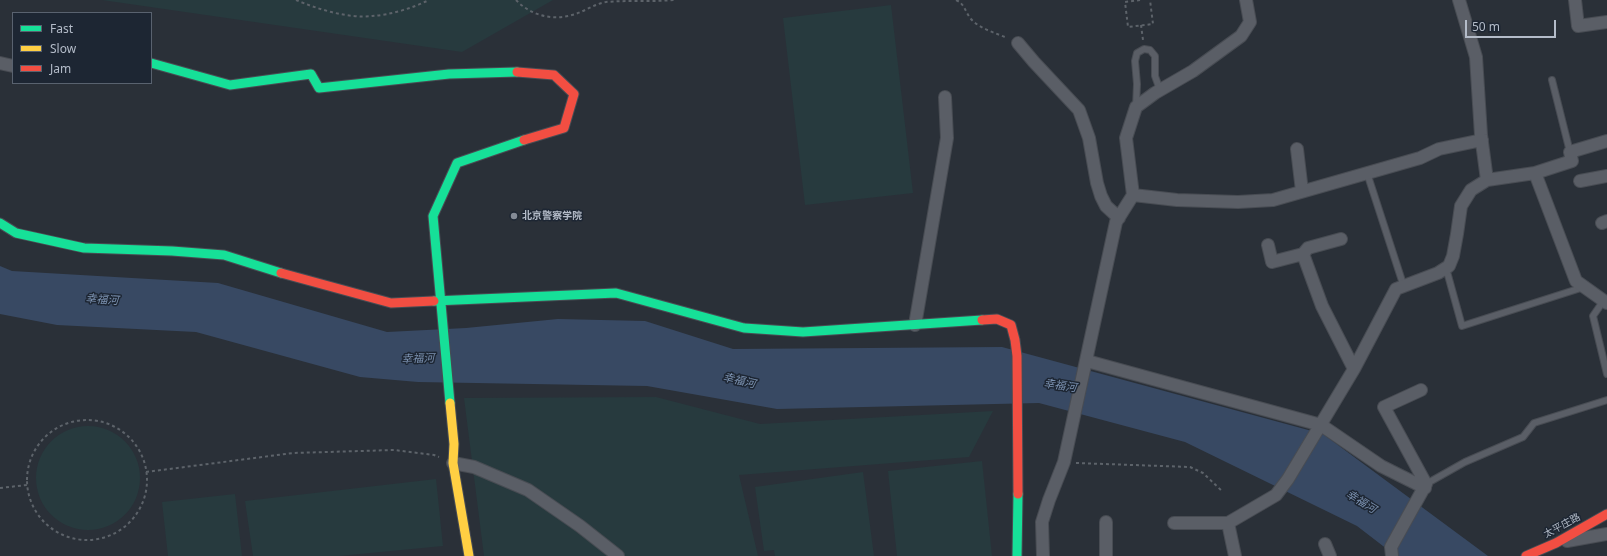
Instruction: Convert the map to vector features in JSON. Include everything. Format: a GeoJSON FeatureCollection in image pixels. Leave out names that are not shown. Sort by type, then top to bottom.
{"type":"FeatureCollection","features":[{"type":"Feature","properties":{"kind":"street"},"geometry":{"type":"LineString","coordinates":[[1043,556],[1042,522],[1064,462],[1116,222],[1133,195],[1126,138],[1136,107],[1160,90],[1193,71],[1241,36],[1250,22],[1246,0]]}},
{"type":"Feature","properties":{"kind":"street"},"geometry":{"type":"LineString","coordinates":[[1459,0],[1476,57],[1482,140],[1487,180]]}},
{"type":"Feature","properties":{"kind":"street"},"geometry":{"type":"LineString","coordinates":[[1575,0],[1578,26],[1607,22]]}},
{"type":"Feature","properties":{"kind":"street"},"geometry":{"type":"LineString","coordinates":[[1018,43],[1079,110],[1089,138],[1097,183],[1101,196],[1106,206],[1119,218]]}},
{"type":"Feature","properties":{"kind":"street"},"geometry":{"type":"LineString","coordinates":[[152,63],[230,85],[311,74],[319,88],[449,74],[510,71],[554,75],[574,94],[564,128],[516,142],[457,163],[433,216],[440,301],[451,399],[454,444],[453,463],[469,556]]}},
{"type":"Feature","properties":{"kind":"street"},"geometry":{"type":"LineString","coordinates":[[0,64],[12,66]]}},
{"type":"Feature","properties":{"kind":"street"},"geometry":{"type":"LineString","coordinates":[[915,325],[947,138],[945,97]]}},
{"type":"Feature","properties":{"kind":"street"},"geometry":{"type":"LineString","coordinates":[[1133,195],[1177,200],[1238,202],[1273,200],[1420,158],[1439,148],[1482,140]]}},
{"type":"Feature","properties":{"kind":"street"},"geometry":{"type":"LineString","coordinates":[[1174,523],[1228,523],[1276,495],[1288,479],[1354,369],[1396,289],[1438,273],[1449,266],[1453,256],[1461,206],[1471,190],[1487,180],[1535,173],[1572,161],[1570,152],[1607,141]]}},
{"type":"Feature","properties":{"kind":"street"},"geometry":{"type":"LineString","coordinates":[[1297,149],[1302,191]]}},
{"type":"Feature","properties":{"kind":"street"},"geometry":{"type":"LineString","coordinates":[[1535,173],[1576,281],[1605,302]]}},
{"type":"Feature","properties":{"kind":"street"},"geometry":{"type":"LineString","coordinates":[[1580,182],[1607,176]]}},
{"type":"Feature","properties":{"kind":"street"},"geometry":{"type":"LineString","coordinates":[[0,223],[16,233],[84,248],[172,251],[224,255],[302,280],[391,303],[616,293],[744,328],[804,332],[997,319],[1011,325],[1014,333],[1016,350],[1018,415],[1017,556]]}},
{"type":"Feature","properties":{"kind":"street"},"geometry":{"type":"LineString","coordinates":[[1268,245],[1272,262],[1303,254],[1308,248],[1341,239]]}},
{"type":"Feature","properties":{"kind":"street"},"geometry":{"type":"LineString","coordinates":[[1303,254],[1322,306],[1354,369]]}},
{"type":"Feature","properties":{"kind":"street"},"geometry":{"type":"LineString","coordinates":[[1086,363],[1321,424],[1381,466],[1425,488]]}},
{"type":"Feature","properties":{"kind":"street"},"geometry":{"type":"LineString","coordinates":[[1421,390],[1384,407],[1425,488]]}},
{"type":"Feature","properties":{"kind":"street"},"geometry":{"type":"LineString","coordinates":[[453,463],[474,467],[528,490],[580,526],[618,556]]}},
{"type":"Feature","properties":{"kind":"street"},"geometry":{"type":"LineString","coordinates":[[1392,556],[1391,547],[1425,488]]}},
{"type":"Feature","properties":{"kind":"street","name":"太平庄路"},"geometry":{"type":"LineString","coordinates":[[1526,556],[1556,543],[1607,514]]}},
{"type":"Feature","properties":{"kind":"street"},"geometry":{"type":"LineString","coordinates":[[1106,522],[1106,556]]}},
{"type":"Feature","properties":{"kind":"street"},"geometry":{"type":"LineString","coordinates":[[1228,523],[1235,556]]}},
{"type":"Feature","properties":{"kind":"street"},"geometry":{"type":"LineString","coordinates":[[1556,543],[1607,534]]}},
{"type":"Feature","properties":{"kind":"street"},"geometry":{"type":"LineString","coordinates":[[1325,544],[1330,556]]}},
{"type":"Feature","properties":{"kind":"lane"},"geometry":{"type":"LineString","coordinates":[[1136,107],[1137,84],[1135,62],[1137,53],[1144,49],[1150,50],[1155,56],[1155,76],[1160,90]]}},
{"type":"Feature","properties":{"kind":"lane"},"geometry":{"type":"LineString","coordinates":[[1552,80],[1570,152]]}},
{"type":"Feature","properties":{"kind":"lane"},"geometry":{"type":"LineString","coordinates":[[1366,173],[1404,287]]}},
{"type":"Feature","properties":{"kind":"lane"},"geometry":{"type":"LineString","coordinates":[[1446,268],[1462,326],[1585,287]]}},
{"type":"Feature","properties":{"kind":"lane"},"geometry":{"type":"LineString","coordinates":[[1605,302],[1593,316],[1607,374]]}},
{"type":"Feature","properties":{"kind":"lane"},"geometry":{"type":"LineString","coordinates":[[1425,488],[1465,462],[1523,437],[1534,423],[1607,400]]}},
{"type":"Feature","properties":{"kind":"path"},"geometry":{"type":"LineString","coordinates":[[296,0],[321,9],[354,16],[372,16],[416,6],[429,0]]}},
{"type":"Feature","properties":{"kind":"path"},"geometry":{"type":"LineString","coordinates":[[516,0],[521,6],[541,16],[556,17],[572,15],[605,2],[674,0]]}},
{"type":"Feature","properties":{"kind":"path"},"geometry":{"type":"LineString","coordinates":[[956,0],[962,3],[972,19],[978,24],[1018,43]]}},
{"type":"Feature","properties":{"kind":"path"},"geometry":{"type":"LineString","coordinates":[[1140,0],[1124,1],[1128,27],[1153,24],[1150,0]]}},
{"type":"Feature","properties":{"kind":"path"},"geometry":{"type":"LineString","coordinates":[[1141,26],[1144,49]]}},
{"type":"Feature","properties":{"kind":"path"},"geometry":{"type":"LineString","coordinates":[[86,420],[106,423],[123,432],[137,446],[145,464],[146,472],[148,483],[144,502],[133,519],[118,532],[99,540],[79,540],[59,534],[43,522],[32,505],[27,485],[29,466],[36,448],[50,434],[67,424],[86,420]]}},
{"type":"Feature","properties":{"kind":"path"},"geometry":{"type":"LineString","coordinates":[[146,472],[293,453],[394,450],[434,455],[453,463]]}},
{"type":"Feature","properties":{"kind":"path"},"geometry":{"type":"LineString","coordinates":[[1064,462],[1190,467],[1203,473],[1222,491]]}},
{"type":"Feature","properties":{"kind":"path"},"geometry":{"type":"LineString","coordinates":[[0,488],[27,485]]}},
{"type":"Feature","properties":{"kind":"green space"},"geometry":{"type":"Polygon","coordinates":[[[102,0],[553,0],[462,52],[102,0]]]}},
{"type":"Feature","properties":{"kind":"green space"},"geometry":{"type":"Polygon","coordinates":[[[891,5],[913,193],[805,205],[783,18],[891,5]]]}},
{"type":"Feature","properties":{"kind":"green space"},"geometry":{"type":"Polygon","coordinates":[[[656,397],[760,424],[993,411],[969,457],[739,475],[758,556],[484,556],[464,398],[656,397]]]}},
{"type":"Feature","properties":{"kind":"green space"},"geometry":{"type":"Polygon","coordinates":[[[88,426],[108,430],[117,434],[125,441],[132,449],[136,458],[140,478],[136,498],[132,507],[125,515],[117,522],[108,526],[88,530],[68,526],[59,522],[51,515],[44,507],[40,498],[36,478],[40,458],[44,449],[51,441],[59,434],[68,430],[88,426]]]}},
{"type":"Feature","properties":{"kind":"green space"},"geometry":{"type":"Polygon","coordinates":[[[982,461],[992,556],[897,556],[888,471],[982,461]]]}},
{"type":"Feature","properties":{"kind":"green space"},"geometry":{"type":"Polygon","coordinates":[[[863,472],[874,556],[775,556],[774,550],[764,551],[755,487],[863,472]]]}},
{"type":"Feature","properties":{"kind":"green space"},"geometry":{"type":"Polygon","coordinates":[[[436,479],[443,546],[339,556],[253,556],[245,501],[436,479]]]}},
{"type":"Feature","properties":{"kind":"green space"},"geometry":{"type":"Polygon","coordinates":[[[235,494],[242,556],[168,556],[162,502],[235,494]]]}},
{"type":"Feature","properties":{"kind":"water","name":"幸福河"},"geometry":{"type":"Polygon","coordinates":[[[0,266],[12,271],[218,283],[387,332],[466,328],[558,319],[645,321],[733,349],[1002,347],[1323,434],[1488,556],[1396,556],[1357,526],[1185,442],[1039,403],[777,409],[647,386],[418,382],[360,377],[196,332],[57,325],[0,314],[0,266]]]}},
{"type":"Feature","properties":{"kind":"traffic: fast"},"geometry":{"type":"LineString","coordinates":[[152,63],[230,85],[311,74],[319,88],[449,74],[517,72]]}},
{"type":"Feature","properties":{"kind":"traffic: fast"},"geometry":{"type":"LineString","coordinates":[[450,403],[433,216],[457,163],[524,140]]}},
{"type":"Feature","properties":{"kind":"traffic: fast"},"geometry":{"type":"LineString","coordinates":[[0,223],[16,233],[84,248],[172,251],[224,255],[281,273]]}},
{"type":"Feature","properties":{"kind":"traffic: fast"},"geometry":{"type":"LineString","coordinates":[[434,301],[616,293],[744,328],[803,332],[982,320]]}},
{"type":"Feature","properties":{"kind":"traffic: fast"},"geometry":{"type":"LineString","coordinates":[[1017,556],[1018,494]]}},
{"type":"Feature","properties":{"kind":"traffic: slow"},"geometry":{"type":"LineString","coordinates":[[450,403],[454,444],[453,463],[469,556]]}},
{"type":"Feature","properties":{"kind":"traffic: jam"},"geometry":{"type":"LineString","coordinates":[[517,72],[554,75],[574,94],[564,128],[524,140]]}},
{"type":"Feature","properties":{"kind":"traffic: jam"},"geometry":{"type":"LineString","coordinates":[[281,273],[391,303],[434,301]]}},
{"type":"Feature","properties":{"kind":"traffic: jam"},"geometry":{"type":"LineString","coordinates":[[982,320],[997,319],[1011,325],[1015,340],[1017,356],[1018,494]]}},
{"type":"Feature","properties":{"kind":"traffic: jam"},"geometry":{"type":"LineString","coordinates":[[1526,556],[1556,543],[1607,514]]}},
{"type":"Feature","properties":{"kind":"place","name":"北京警察学院"},"geometry":{"type":"Point","coordinates":[514,216]}}]}
